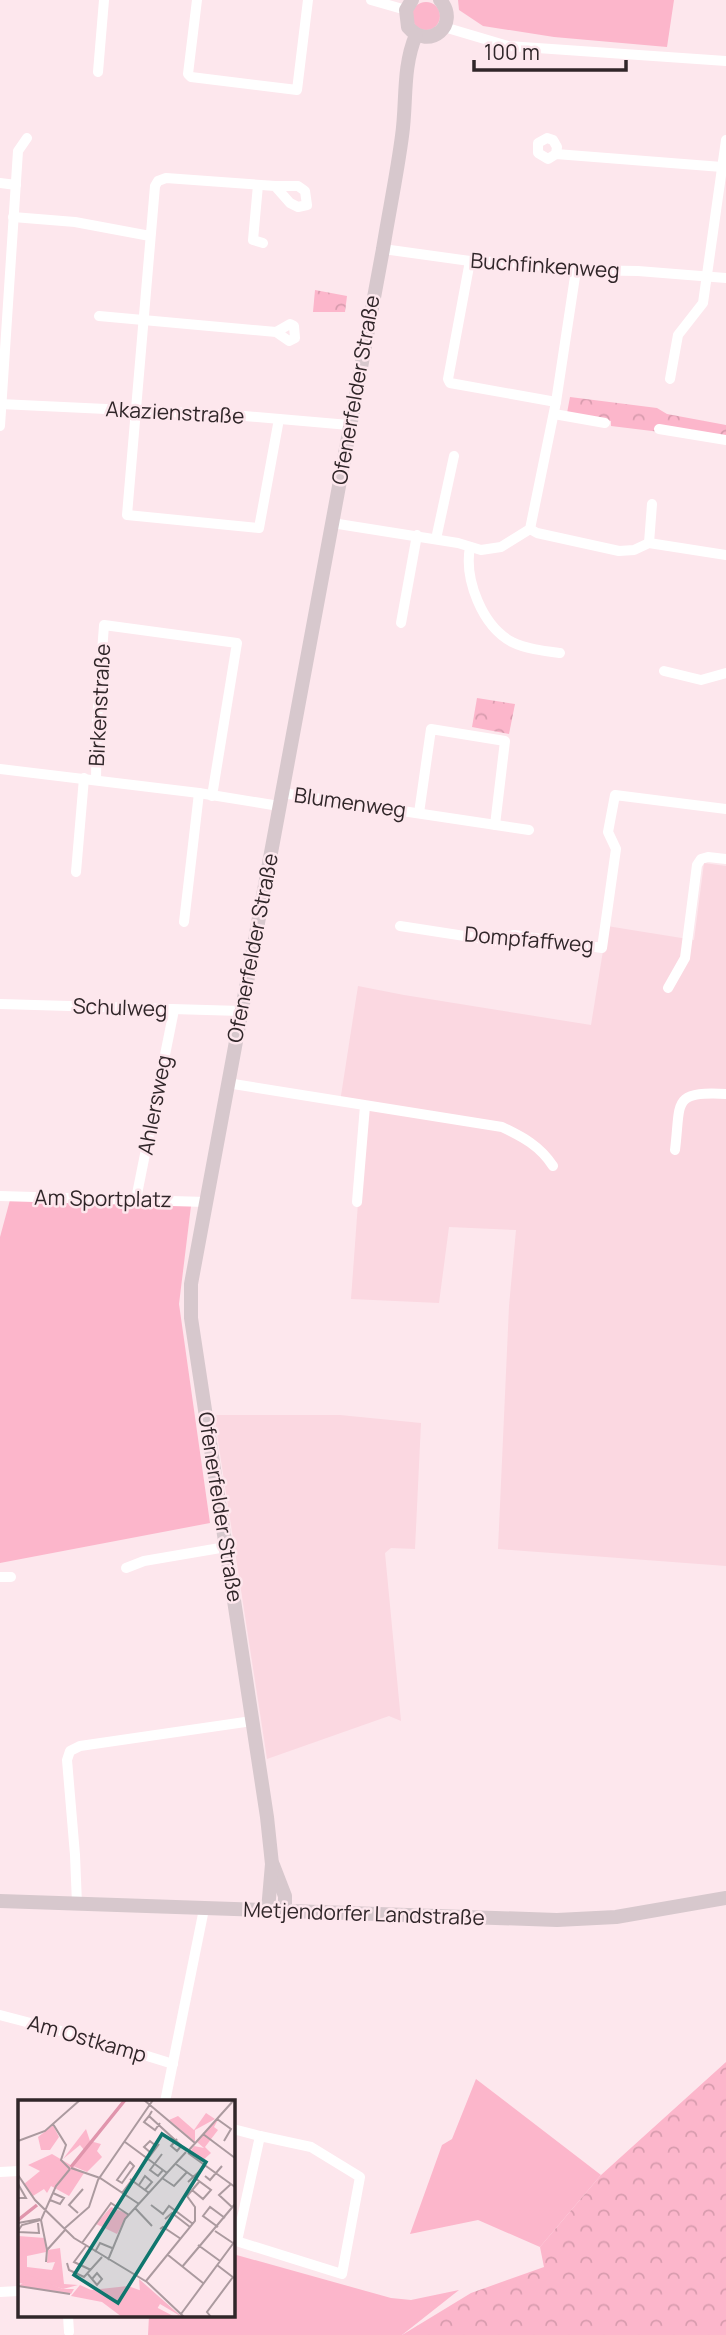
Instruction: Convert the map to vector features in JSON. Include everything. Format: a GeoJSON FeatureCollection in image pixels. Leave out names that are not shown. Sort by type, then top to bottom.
{"type":"FeatureCollection","features":[{"type":"Feature","properties":{"kind":"street"},"geometry":{"type":"LineString","coordinates":[[98,72],[103,0]]}},
{"type":"Feature","properties":{"kind":"street"},"geometry":{"type":"LineString","coordinates":[[197,0],[188,74],[191,77],[297,90],[308,0]]}},
{"type":"Feature","properties":{"kind":"street"},"geometry":{"type":"LineString","coordinates":[[371,0],[409,5],[408,27],[422,37],[435,36],[444,27],[448,15],[440,0]]}},
{"type":"Feature","properties":{"kind":"street"},"geometry":{"type":"LineString","coordinates":[[444,27],[508,46],[726,61]]}},
{"type":"Feature","properties":{"kind":"street","name":"Ofenerfelder Straße"},"geometry":{"type":"LineString","coordinates":[[268,1910],[272,1864],[191,1318],[191,1284],[383,249],[403,134],[405,83],[416,35]]}},
{"type":"Feature","properties":{"kind":"street"},"geometry":{"type":"LineString","coordinates":[[0,426],[3,310],[18,151],[26,138]]}},
{"type":"Feature","properties":{"kind":"street"},"geometry":{"type":"LineString","coordinates":[[670,379],[678,335],[703,303],[726,140]]}},
{"type":"Feature","properties":{"kind":"street"},"geometry":{"type":"LineString","coordinates":[[555,154],[722,167]]}},
{"type":"Feature","properties":{"kind":"street"},"geometry":{"type":"LineString","coordinates":[[275,186],[166,178],[158,181],[153,190],[127,515],[259,528],[279,419]]}},
{"type":"Feature","properties":{"kind":"street"},"geometry":{"type":"LineString","coordinates":[[0,183],[16,185]]}},
{"type":"Feature","properties":{"kind":"street"},"geometry":{"type":"LineString","coordinates":[[258,185],[253,240],[263,243]]}},
{"type":"Feature","properties":{"kind":"street"},"geometry":{"type":"LineString","coordinates":[[13,217],[75,222],[150,236]]}},
{"type":"Feature","properties":{"kind":"street","name":"Buchfinkenweg"},"geometry":{"type":"LineString","coordinates":[[383,249],[470,261],[509,262],[576,270],[638,271],[726,278]]}},
{"type":"Feature","properties":{"kind":"street"},"geometry":{"type":"LineString","coordinates":[[470,261],[448,379],[450,383],[555,408],[605,424]]}},
{"type":"Feature","properties":{"kind":"street"},"geometry":{"type":"LineString","coordinates":[[332,523],[436,539],[481,550],[502,547],[530,528],[555,408],[576,270]]}},
{"type":"Feature","properties":{"kind":"street"},"geometry":{"type":"LineString","coordinates":[[99,316],[276,331]]}},
{"type":"Feature","properties":{"kind":"street","name":"Akazienstraße"},"geometry":{"type":"LineString","coordinates":[[1,404],[136,410],[349,425]]}},
{"type":"Feature","properties":{"kind":"street"},"geometry":{"type":"LineString","coordinates":[[659,429],[726,440]]}},
{"type":"Feature","properties":{"kind":"street"},"geometry":{"type":"LineString","coordinates":[[436,539],[454,456]]}},
{"type":"Feature","properties":{"kind":"street"},"geometry":{"type":"LineString","coordinates":[[649,543],[652,504]]}},
{"type":"Feature","properties":{"kind":"street"},"geometry":{"type":"LineString","coordinates":[[530,528],[537,533],[620,551],[634,550],[649,543],[726,555]]}},
{"type":"Feature","properties":{"kind":"street"},"geometry":{"type":"LineString","coordinates":[[401,623],[417,536]]}},
{"type":"Feature","properties":{"kind":"street"},"geometry":{"type":"LineString","coordinates":[[470,547],[469,566],[473,585],[482,610],[494,627],[511,641],[528,648],[559,653]]}},
{"type":"Feature","properties":{"kind":"street","name":"Birkenstraße"},"geometry":{"type":"LineString","coordinates":[[96,780],[104,625],[237,643],[212,796]]}},
{"type":"Feature","properties":{"kind":"street"},"geometry":{"type":"LineString","coordinates":[[664,671],[701,680],[726,673]]}},
{"type":"Feature","properties":{"kind":"street","name":"Blumenweg"},"geometry":{"type":"LineString","coordinates":[[419,813],[430,729],[505,741],[495,825]]}},
{"type":"Feature","properties":{"kind":"street","name":"Blumenweg"},"geometry":{"type":"LineString","coordinates":[[0,769],[212,796],[419,813],[529,830]]}},
{"type":"Feature","properties":{"kind":"street"},"geometry":{"type":"LineString","coordinates":[[76,872],[84,778]]}},
{"type":"Feature","properties":{"kind":"street"},"geometry":{"type":"LineString","coordinates":[[184,922],[199,793]]}},
{"type":"Feature","properties":{"kind":"street","name":"Dompfaffweg"},"geometry":{"type":"LineString","coordinates":[[400,926],[497,941],[514,935],[603,948],[616,849],[608,832],[615,795],[726,809]]}},
{"type":"Feature","properties":{"kind":"street"},"geometry":{"type":"LineString","coordinates":[[668,989],[685,958],[697,865],[701,859],[709,857],[726,859]]}},
{"type":"Feature","properties":{"kind":"street","name":"Schulweg"},"geometry":{"type":"LineString","coordinates":[[0,1004],[241,1011]]}},
{"type":"Feature","properties":{"kind":"street","name":"Ahlersweg"},"geometry":{"type":"LineString","coordinates":[[136,1199],[174,1010]]}},
{"type":"Feature","properties":{"kind":"street"},"geometry":{"type":"LineString","coordinates":[[228,1083],[502,1127],[529,1139],[547,1156],[553,1166]]}},
{"type":"Feature","properties":{"kind":"street"},"geometry":{"type":"LineString","coordinates":[[675,1150],[681,1106],[686,1097],[695,1093],[726,1094]]}},
{"type":"Feature","properties":{"kind":"street"},"geometry":{"type":"LineString","coordinates":[[358,1202],[365,1106]]}},
{"type":"Feature","properties":{"kind":"street","name":"Am Sportplatz"},"geometry":{"type":"LineString","coordinates":[[0,1196],[206,1202]]}},
{"type":"Feature","properties":{"kind":"street"},"geometry":{"type":"LineString","coordinates":[[126,1568],[144,1561],[226,1548]]}},
{"type":"Feature","properties":{"kind":"street"},"geometry":{"type":"LineString","coordinates":[[76,1904],[76,1865],[68,1774],[68,1755],[71,1751],[80,1746],[252,1721]]}},
{"type":"Feature","properties":{"kind":"street","name":"Ofenerfelder Straße"},"geometry":{"type":"LineString","coordinates":[[272,1864],[285,1896],[285,1911]]}},
{"type":"Feature","properties":{"kind":"street","name":"Metjendorfer Landstraße"},"geometry":{"type":"LineString","coordinates":[[0,1901],[557,1920],[616,1916],[726,1898]]}},
{"type":"Feature","properties":{"kind":"street","name":"Am Ostkamp"},"geometry":{"type":"LineString","coordinates":[[165,2100],[204,1909]]}},
{"type":"Feature","properties":{"kind":"street","name":"Am Ostkamp"},"geometry":{"type":"LineString","coordinates":[[0,2015],[173,2064]]}},
{"type":"Feature","properties":{"kind":"street"},"geometry":{"type":"LineString","coordinates":[[234,2129],[312,2147],[360,2177],[342,2274],[235,2241],[260,2136]]}},
{"type":"Feature","properties":{"kind":"street"},"geometry":{"type":"LineString","coordinates":[[0,2172],[18,2171]]}},
{"type":"Feature","properties":{"kind":"street"},"geometry":{"type":"LineString","coordinates":[[0,2292],[18,2291]]}},
{"type":"Feature","properties":{"kind":"street"},"geometry":{"type":"LineString","coordinates":[[68,2318],[69,2332]]}},
{"type":"Feature","properties":{"kind":"shaded area"},"geometry":{"type":"Polygon","coordinates":[[[704,863],[726,866],[726,1566],[498,1549],[509,1306],[516,1230],[449,1227],[439,1303],[351,1299],[365,1107],[340,1102],[358,986],[591,1025],[607,926],[694,940],[704,863]]]}},
{"type":"Feature","properties":{"kind":"shaded area"},"geometry":{"type":"Polygon","coordinates":[[[214,1415],[340,1415],[421,1423],[415,1549],[391,1548],[385,1553],[401,1721],[389,1716],[267,1759],[214,1415]]]}},
{"type":"Feature","properties":{"kind":"green space"},"geometry":{"type":"Polygon","coordinates":[[[458,0],[674,0],[667,47],[554,37],[483,26],[459,10],[458,0]]]}},
{"type":"Feature","properties":{"kind":"green space"},"geometry":{"type":"Polygon","coordinates":[[[426,2],[436,6],[440,16],[436,26],[426,30],[416,26],[412,16],[416,6],[426,2]]]}},
{"type":"Feature","properties":{"kind":"green space"},"geometry":{"type":"Polygon","coordinates":[[[315,290],[347,296],[345,312],[313,312],[315,290]]]}},
{"type":"Feature","properties":{"kind":"green space"},"geometry":{"type":"Polygon","coordinates":[[[570,397],[657,408],[667,414],[726,425],[726,440],[611,426],[611,421],[567,413],[570,397]]]}},
{"type":"Feature","properties":{"kind":"green space"},"geometry":{"type":"Polygon","coordinates":[[[477,698],[515,704],[509,734],[472,727],[477,698]]]}},
{"type":"Feature","properties":{"kind":"green space"},"geometry":{"type":"Polygon","coordinates":[[[10,1200],[191,1206],[179,1304],[210,1523],[0,1563],[0,1237],[10,1200]]]}},
{"type":"Feature","properties":{"kind":"green space"},"geometry":{"type":"Polygon","coordinates":[[[726,2062],[726,2335],[402,2335],[471,2293],[544,2267],[540,2247],[601,2175],[726,2062]]]}},
{"type":"Feature","properties":{"kind":"green space"},"geometry":{"type":"Polygon","coordinates":[[[476,2079],[601,2175],[540,2247],[478,2220],[410,2234],[442,2145],[452,2139],[476,2079]]]}},
{"type":"Feature","properties":{"kind":"green space"},"geometry":{"type":"Polygon","coordinates":[[[234,2254],[391,2298],[411,2300],[459,2290],[402,2335],[148,2335],[149,2318],[234,2318],[234,2254]]]}}]}
